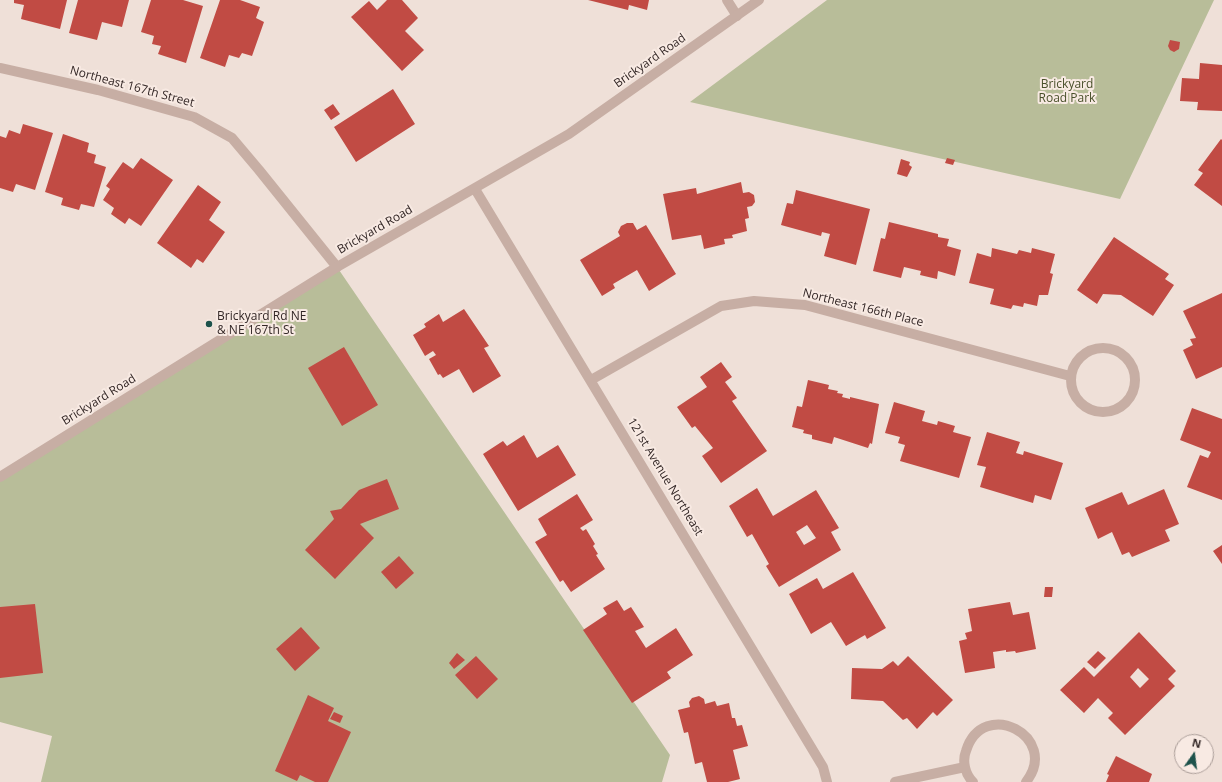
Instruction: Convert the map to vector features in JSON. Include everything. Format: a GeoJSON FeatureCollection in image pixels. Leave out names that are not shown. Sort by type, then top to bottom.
{"type":"FeatureCollection","features":[{"type":"Feature","properties":{"kind":"street"},"geometry":{"type":"LineString","coordinates":[[727,0],[738,16]]}},
{"type":"Feature","properties":{"kind":"street","name":"Brickyard Road"},"geometry":{"type":"LineString","coordinates":[[0,477],[337,267],[569,134],[760,0]]}},
{"type":"Feature","properties":{"kind":"street","name":"Northeast 167th Street"},"geometry":{"type":"LineString","coordinates":[[0,68],[98,90],[194,117],[232,138],[337,267]]}},
{"type":"Feature","properties":{"kind":"street","name":"121st Avenue Northeast"},"geometry":{"type":"LineString","coordinates":[[475,188],[592,380],[823,768],[827,782]]}},
{"type":"Feature","properties":{"kind":"street","name":"Northeast 166th Place"},"geometry":{"type":"LineString","coordinates":[[592,380],[721,306],[754,301],[805,305],[1070,376]]}},
{"type":"Feature","properties":{"kind":"street"},"geometry":{"type":"LineString","coordinates":[[1101,348],[1112,349],[1122,354],[1132,367],[1135,384],[1132,395],[1125,404],[1116,410],[1104,412],[1093,411],[1083,406],[1075,398],[1071,388],[1070,376],[1074,365],[1080,356],[1090,350],[1101,348]]}},
{"type":"Feature","properties":{"kind":"street"},"geometry":{"type":"LineString","coordinates":[[973,782],[965,767],[964,755],[968,743],[976,733],[986,727],[998,724],[1010,726],[1021,732],[1030,741],[1034,752],[1035,764],[1031,776],[1026,782]]}},
{"type":"Feature","properties":{"kind":"street"},"geometry":{"type":"LineString","coordinates":[[895,782],[965,767]]}},
{"type":"Feature","properties":{"kind":"green space","name":"Brickyard Road Park"},"geometry":{"type":"Polygon","coordinates":[[[827,0],[1214,0],[1120,199],[690,102],[827,0]]]}},
{"type":"Feature","properties":{"kind":"green space"},"geometry":{"type":"Polygon","coordinates":[[[337,267],[670,755],[662,782],[41,782],[52,736],[0,722],[0,474],[337,267]]]}},
{"type":"Feature","properties":{"kind":"building"},"geometry":{"type":"Polygon","coordinates":[[[14,0],[67,0],[60,29],[21,19],[24,5],[14,3],[14,0]]]}},
{"type":"Feature","properties":{"kind":"building"},"geometry":{"type":"Polygon","coordinates":[[[78,0],[129,0],[122,27],[102,22],[97,40],[69,33],[78,0]]]}},
{"type":"Feature","properties":{"kind":"building"},"geometry":{"type":"Polygon","coordinates":[[[151,0],[183,0],[203,6],[186,63],[158,54],[161,46],[152,44],[154,36],[141,32],[151,0]]]}},
{"type":"Feature","properties":{"kind":"building"},"geometry":{"type":"Polygon","coordinates":[[[220,0],[240,0],[260,7],[256,18],[264,22],[252,56],[242,53],[239,58],[229,55],[225,67],[200,58],[220,0]]]}},
{"type":"Feature","properties":{"kind":"building"},"geometry":{"type":"Polygon","coordinates":[[[387,0],[402,0],[418,18],[405,31],[424,50],[402,71],[351,17],[369,1],[377,10],[387,0]]]}},
{"type":"Feature","properties":{"kind":"building"},"geometry":{"type":"Polygon","coordinates":[[[588,0],[649,0],[647,10],[629,5],[628,10],[588,0]]]}},
{"type":"Feature","properties":{"kind":"building"},"geometry":{"type":"Polygon","coordinates":[[[1170,40],[1180,42],[1179,49],[1174,52],[1170,50],[1168,46],[1170,40]]]}},
{"type":"Feature","properties":{"kind":"building"},"geometry":{"type":"Polygon","coordinates":[[[1200,63],[1222,65],[1222,111],[1197,110],[1198,102],[1180,101],[1182,78],[1199,79],[1200,63]]]}},
{"type":"Feature","properties":{"kind":"building"},"geometry":{"type":"Polygon","coordinates":[[[393,89],[415,124],[356,162],[334,127],[393,89]]]}},
{"type":"Feature","properties":{"kind":"building"},"geometry":{"type":"Polygon","coordinates":[[[333,104],[340,114],[331,120],[324,110],[333,104]]]}},
{"type":"Feature","properties":{"kind":"building"},"geometry":{"type":"Polygon","coordinates":[[[23,124],[53,133],[35,190],[16,184],[13,192],[0,188],[0,136],[6,138],[9,130],[20,134],[23,124]]]}},
{"type":"Feature","properties":{"kind":"building"},"geometry":{"type":"Polygon","coordinates":[[[63,134],[89,143],[87,152],[96,155],[94,163],[106,167],[94,207],[81,204],[79,210],[61,205],[63,198],[45,192],[63,134]]]}},
{"type":"Feature","properties":{"kind":"building"},"geometry":{"type":"Polygon","coordinates":[[[1221,139],[1222,206],[1194,185],[1203,173],[1198,170],[1221,139]]]}},
{"type":"Feature","properties":{"kind":"building"},"geometry":{"type":"Polygon","coordinates":[[[141,158],[173,180],[141,226],[129,218],[125,224],[111,214],[114,208],[103,200],[110,189],[106,186],[123,162],[133,169],[141,158]]]}},
{"type":"Feature","properties":{"kind":"building"},"geometry":{"type":"Polygon","coordinates":[[[947,158],[955,160],[953,165],[945,163],[947,158]]]}},
{"type":"Feature","properties":{"kind":"building"},"geometry":{"type":"Polygon","coordinates":[[[901,159],[910,162],[909,165],[912,167],[907,177],[897,174],[901,159]]]}},
{"type":"Feature","properties":{"kind":"building"},"geometry":{"type":"Polygon","coordinates":[[[741,182],[743,193],[749,192],[754,195],[755,202],[752,206],[747,207],[749,218],[745,219],[747,231],[732,235],[733,238],[724,239],[725,244],[704,249],[701,235],[672,240],[663,194],[696,188],[697,194],[741,182]]]}},
{"type":"Feature","properties":{"kind":"building"},"geometry":{"type":"Polygon","coordinates":[[[198,185],[221,202],[209,220],[225,232],[203,263],[197,259],[191,268],[157,243],[198,185]]]}},
{"type":"Feature","properties":{"kind":"building"},"geometry":{"type":"Polygon","coordinates":[[[796,190],[870,209],[856,265],[824,256],[830,234],[822,232],[821,236],[781,225],[787,203],[793,204],[796,190]]]}},
{"type":"Feature","properties":{"kind":"building"},"geometry":{"type":"Polygon","coordinates":[[[889,222],[938,234],[938,237],[949,239],[947,246],[961,250],[955,276],[938,271],[937,279],[920,275],[921,271],[904,267],[901,278],[873,271],[881,238],[885,239],[889,222]]]}},
{"type":"Feature","properties":{"kind":"building"},"geometry":{"type":"Polygon","coordinates":[[[627,223],[633,223],[637,230],[646,225],[676,274],[649,291],[637,270],[613,284],[615,288],[602,296],[580,260],[620,236],[618,232],[621,226],[627,223]]]}},
{"type":"Feature","properties":{"kind":"building"},"geometry":{"type":"Polygon","coordinates":[[[1114,237],[1169,274],[1165,279],[1174,285],[1153,316],[1121,295],[1103,294],[1097,304],[1077,290],[1114,237]]]}},
{"type":"Feature","properties":{"kind":"building"},"geometry":{"type":"Polygon","coordinates":[[[992,248],[1017,254],[1019,250],[1031,253],[1032,248],[1055,254],[1050,273],[1053,274],[1048,295],[1039,295],[1037,306],[1024,303],[1023,307],[1013,305],[1011,309],[990,304],[994,289],[969,283],[977,253],[991,257],[992,248]]]}},
{"type":"Feature","properties":{"kind":"building"},"geometry":{"type":"Polygon","coordinates":[[[1222,293],[1222,367],[1196,379],[1183,350],[1193,345],[1190,339],[1196,338],[1183,311],[1222,293]]]}},
{"type":"Feature","properties":{"kind":"building"},"geometry":{"type":"Polygon","coordinates":[[[464,309],[489,346],[484,348],[501,376],[473,393],[459,369],[443,378],[440,374],[438,375],[429,359],[436,355],[433,351],[425,356],[413,335],[426,327],[424,324],[439,314],[443,322],[464,309]]]}},
{"type":"Feature","properties":{"kind":"building"},"geometry":{"type":"Polygon","coordinates":[[[344,347],[378,405],[342,426],[308,368],[344,347]]]}},
{"type":"Feature","properties":{"kind":"building"},"geometry":{"type":"Polygon","coordinates":[[[721,362],[732,377],[725,382],[737,398],[732,401],[767,451],[721,483],[702,456],[713,448],[695,426],[692,428],[677,407],[707,387],[700,377],[721,362]]]}},
{"type":"Feature","properties":{"kind":"building"},"geometry":{"type":"Polygon","coordinates":[[[808,380],[829,385],[828,389],[838,391],[837,393],[843,394],[842,397],[850,399],[850,397],[879,404],[872,444],[870,443],[868,448],[834,437],[832,444],[812,439],[812,435],[803,433],[804,430],[792,427],[797,406],[802,407],[808,380]]]}},
{"type":"Feature","properties":{"kind":"building"},"geometry":{"type":"Polygon","coordinates":[[[894,402],[925,411],[922,421],[937,425],[938,421],[955,426],[953,432],[971,437],[959,478],[900,461],[905,445],[898,443],[900,437],[885,433],[894,402]]]}},
{"type":"Feature","properties":{"kind":"building"},"geometry":{"type":"Polygon","coordinates":[[[1192,408],[1222,419],[1222,500],[1187,487],[1200,455],[1208,458],[1211,452],[1180,440],[1192,408]]]}},
{"type":"Feature","properties":{"kind":"building"},"geometry":{"type":"Polygon","coordinates":[[[987,432],[1020,442],[1016,453],[1023,455],[1024,451],[1063,463],[1051,500],[1035,495],[1033,503],[980,487],[986,467],[977,465],[987,432]]]}},
{"type":"Feature","properties":{"kind":"building"},"geometry":{"type":"Polygon","coordinates":[[[524,435],[537,458],[558,445],[576,475],[518,511],[483,454],[503,441],[507,446],[524,435]]]}},
{"type":"Feature","properties":{"kind":"building"},"geometry":{"type":"Polygon","coordinates":[[[387,479],[399,509],[360,524],[374,538],[335,579],[305,550],[334,519],[330,511],[341,509],[359,490],[387,479]]]}},
{"type":"Feature","properties":{"kind":"building"},"geometry":{"type":"Polygon","coordinates":[[[757,488],[773,516],[816,490],[839,528],[831,532],[841,550],[779,587],[766,566],[769,564],[752,534],[747,537],[729,506],[757,488]],[[807,525],[796,532],[804,545],[816,538],[807,525]]]}},
{"type":"Feature","properties":{"kind":"building"},"geometry":{"type":"Polygon","coordinates":[[[1164,489],[1179,524],[1165,530],[1170,541],[1132,557],[1129,552],[1122,555],[1112,532],[1098,539],[1085,508],[1122,492],[1128,505],[1164,489]]]}},
{"type":"Feature","properties":{"kind":"building"},"geometry":{"type":"Polygon","coordinates":[[[577,494],[593,520],[580,528],[583,531],[586,529],[595,544],[593,546],[598,554],[596,555],[605,569],[571,592],[563,580],[560,582],[535,542],[547,535],[538,519],[577,494]]]}},
{"type":"Feature","properties":{"kind":"building"},"geometry":{"type":"Polygon","coordinates":[[[1222,545],[1222,564],[1213,551],[1222,545]]]}},
{"type":"Feature","properties":{"kind":"building"},"geometry":{"type":"Polygon","coordinates":[[[399,556],[414,573],[396,589],[381,572],[399,556]]]}},
{"type":"Feature","properties":{"kind":"building"},"geometry":{"type":"Polygon","coordinates":[[[853,572],[886,628],[867,639],[865,635],[846,646],[831,622],[811,634],[789,594],[817,578],[823,589],[853,572]]]}},
{"type":"Feature","properties":{"kind":"building"},"geometry":{"type":"Polygon","coordinates":[[[1045,587],[1053,587],[1052,597],[1044,597],[1045,587]]]}},
{"type":"Feature","properties":{"kind":"building"},"geometry":{"type":"Polygon","coordinates":[[[617,600],[624,611],[631,607],[644,627],[635,631],[646,648],[676,628],[693,655],[667,672],[671,678],[632,703],[583,630],[607,614],[603,608],[617,600]]]}},
{"type":"Feature","properties":{"kind":"building"},"geometry":{"type":"Polygon","coordinates":[[[1010,602],[1013,615],[1029,612],[1036,649],[1016,653],[1015,651],[1006,652],[1006,650],[993,652],[995,668],[965,673],[959,641],[967,639],[965,633],[972,631],[968,609],[1010,602]]]}},
{"type":"Feature","properties":{"kind":"building"},"geometry":{"type":"Polygon","coordinates":[[[35,604],[43,673],[0,678],[0,607],[35,604]]]}},
{"type":"Feature","properties":{"kind":"building"},"geometry":{"type":"Polygon","coordinates":[[[301,627],[320,648],[295,671],[276,649],[301,627]]]}},
{"type":"Feature","properties":{"kind":"building"},"geometry":{"type":"Polygon","coordinates":[[[1139,632],[1176,671],[1168,679],[1175,686],[1125,735],[1108,718],[1113,713],[1098,698],[1084,713],[1060,690],[1084,667],[1094,677],[1139,632]],[[1138,668],[1130,677],[1140,688],[1149,679],[1138,668]]]}},
{"type":"Feature","properties":{"kind":"building"},"geometry":{"type":"Polygon","coordinates":[[[1098,651],[1106,658],[1095,669],[1087,662],[1098,651]]]}},
{"type":"Feature","properties":{"kind":"building"},"geometry":{"type":"Polygon","coordinates":[[[457,653],[465,660],[454,669],[449,663],[457,653]]]}},
{"type":"Feature","properties":{"kind":"building"},"geometry":{"type":"Polygon","coordinates":[[[476,656],[498,679],[477,699],[455,675],[476,656]]]}},
{"type":"Feature","properties":{"kind":"building"},"geometry":{"type":"Polygon","coordinates":[[[908,656],[953,700],[937,716],[933,712],[917,729],[907,718],[903,720],[883,701],[851,699],[852,668],[882,669],[893,661],[898,666],[908,656]]]}},
{"type":"Feature","properties":{"kind":"building"},"geometry":{"type":"Polygon","coordinates":[[[308,695],[334,708],[328,721],[351,732],[328,782],[315,782],[300,775],[297,781],[275,771],[308,695]]]}},
{"type":"Feature","properties":{"kind":"building"},"geometry":{"type":"Polygon","coordinates":[[[699,696],[704,699],[705,704],[715,701],[717,706],[729,703],[732,718],[735,718],[737,726],[742,725],[748,746],[733,750],[740,779],[728,782],[707,782],[702,762],[695,764],[688,732],[684,733],[678,710],[690,707],[689,702],[692,698],[699,696]]]}},
{"type":"Feature","properties":{"kind":"building"},"geometry":{"type":"Polygon","coordinates":[[[334,712],[343,716],[340,723],[330,719],[334,712]]]}},
{"type":"Feature","properties":{"kind":"building"},"geometry":{"type":"Polygon","coordinates":[[[1116,756],[1152,774],[1149,782],[1106,782],[1109,775],[1107,774],[1116,756]]]}},
{"type":"Feature","properties":{"kind":"place","name":"Brickyard Rd NE & NE 167th St"},"geometry":{"type":"Point","coordinates":[209,324]}}]}
